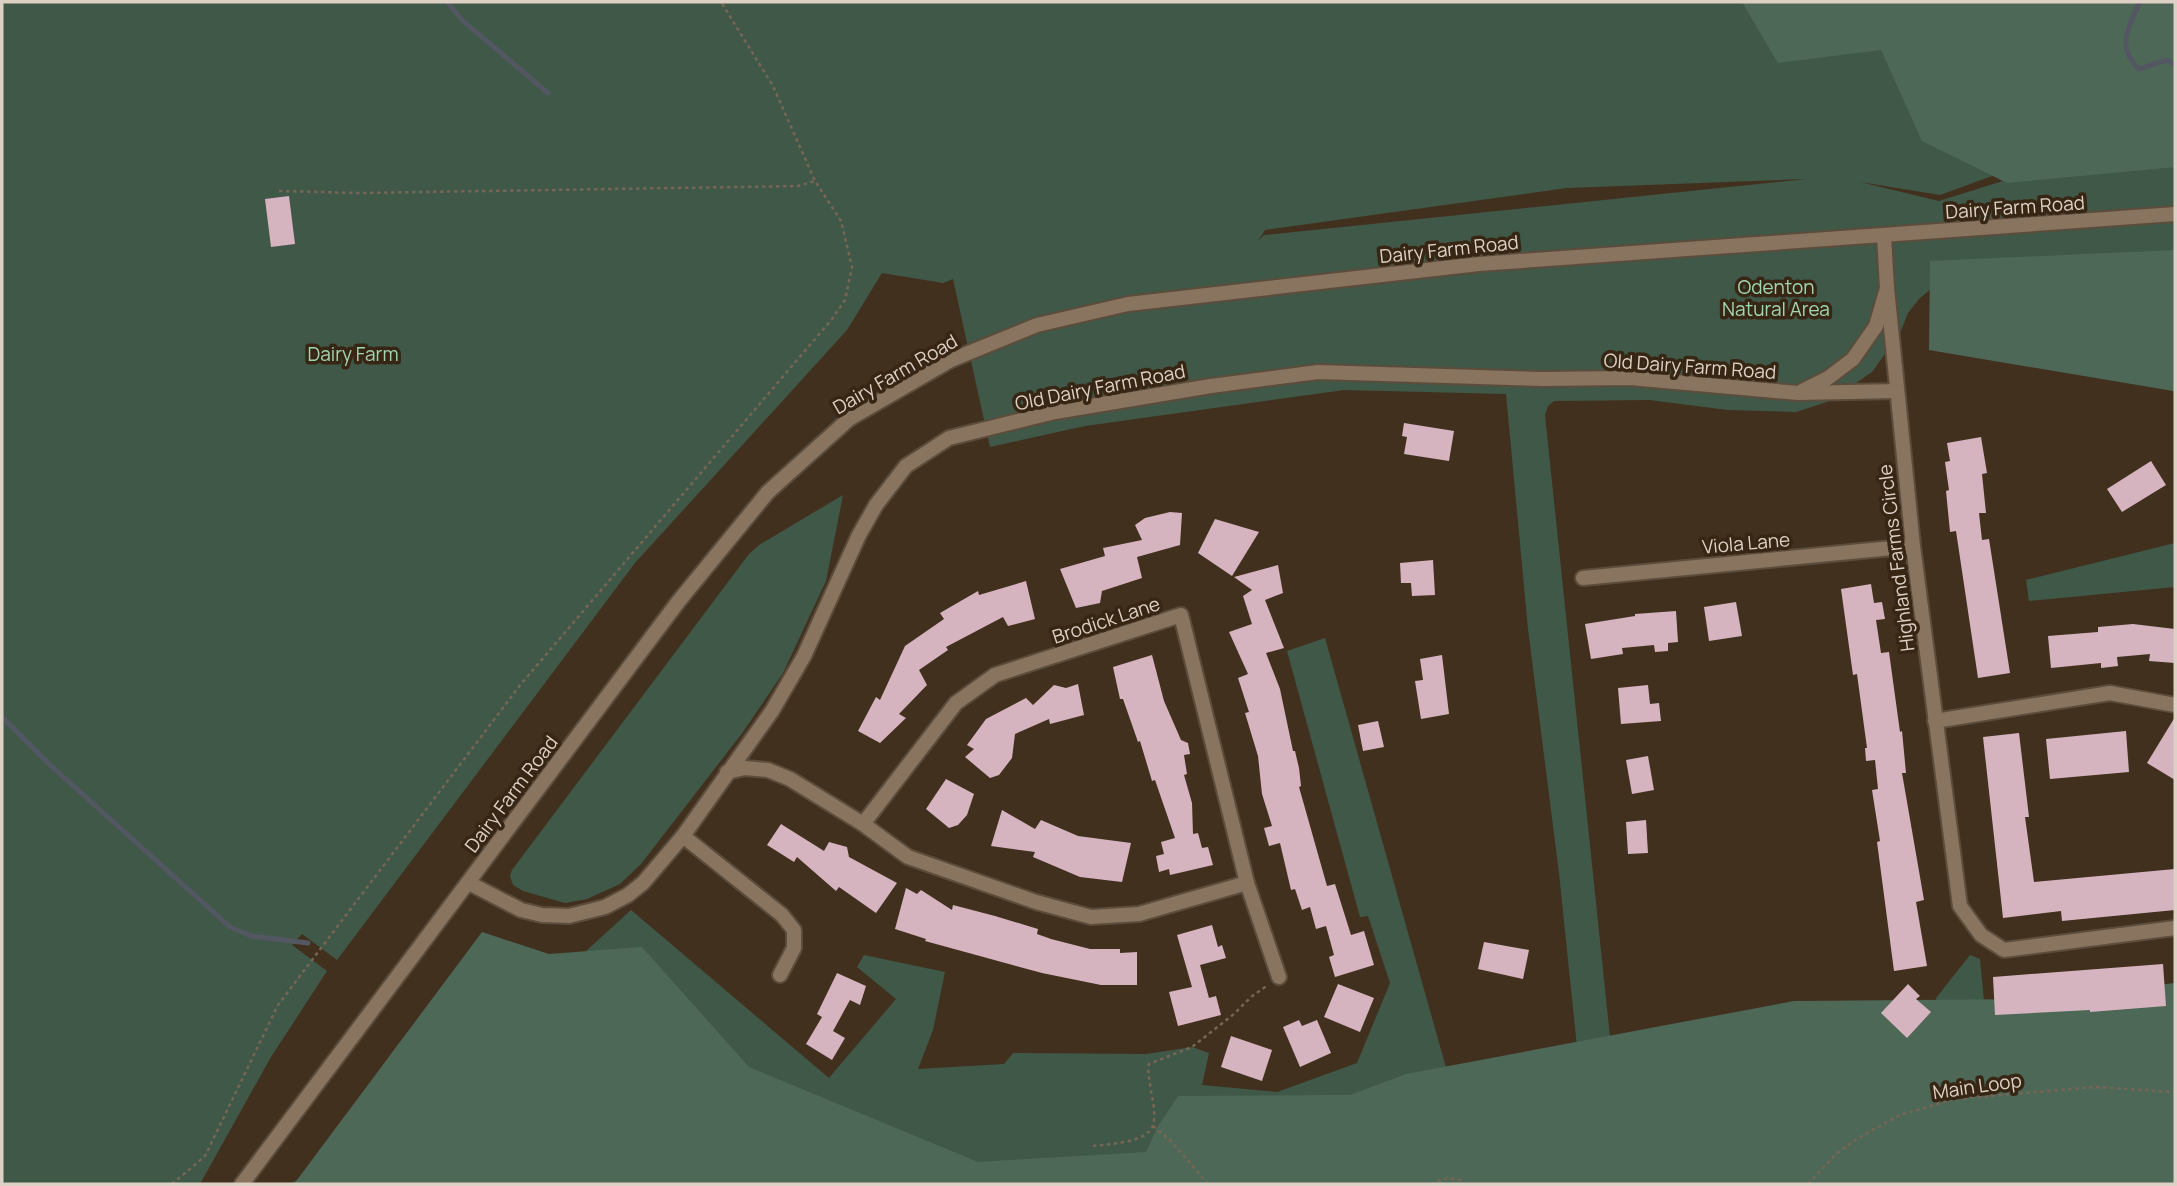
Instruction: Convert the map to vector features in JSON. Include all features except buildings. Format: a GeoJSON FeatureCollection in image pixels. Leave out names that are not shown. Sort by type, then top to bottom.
{"type":"FeatureCollection","features":[{"type":"Feature","properties":{"kind":"street","name":"Dairy Farm Road"},"geometry":{"type":"LineString","coordinates":[[242,1184],[678,602],[768,492],[849,419],[951,360],[1037,325],[1128,304],[1479,264],[2175,214]]}},
{"type":"Feature","properties":{"kind":"street","name":"Old Dairy Farm Road"},"geometry":{"type":"LineString","coordinates":[[469,883],[521,910],[542,915],[569,916],[605,907],[628,895],[643,883],[684,836],[772,711],[804,656],[859,535],[876,505],[906,466],[949,438],[1055,412],[1211,386],[1318,372],[1542,379],[1630,378],[1798,393],[1828,378],[1853,359],[1876,326],[1886,288],[1884,236]]}},
{"type":"Feature","properties":{"kind":"street","name":"Highland Farms Circle"},"geometry":{"type":"LineString","coordinates":[[1886,288],[1913,546],[1960,906],[1981,935],[2004,950],[2175,928]]}},
{"type":"Feature","properties":{"kind":"street"},"geometry":{"type":"LineString","coordinates":[[1798,393],[1897,391]]}},
{"type":"Feature","properties":{"kind":"street","name":"Viola Lane"},"geometry":{"type":"LineString","coordinates":[[1583,578],[1913,546]]}},
{"type":"Feature","properties":{"kind":"street","name":"Brodick Lane"},"geometry":{"type":"LineString","coordinates":[[863,824],[956,704],[995,676],[1181,615],[1247,883],[1279,978]]}},
{"type":"Feature","properties":{"kind":"street"},"geometry":{"type":"LineString","coordinates":[[1935,721],[2110,693],[2175,705]]}},
{"type":"Feature","properties":{"kind":"street"},"geometry":{"type":"LineString","coordinates":[[727,772],[745,768],[768,770],[790,779],[863,824],[908,857],[1024,898],[1091,917],[1139,914],[1247,883]]}},
{"type":"Feature","properties":{"kind":"street"},"geometry":{"type":"LineString","coordinates":[[684,836],[782,915],[794,930],[794,948],[780,975]]}},
{"type":"Feature","properties":{"kind":"path"},"geometry":{"type":"LineString","coordinates":[[172,1184],[205,1156],[278,1005],[513,695],[832,319],[845,300],[852,267],[841,221],[815,181],[773,86],[721,2]]}},
{"type":"Feature","properties":{"kind":"path"},"geometry":{"type":"LineString","coordinates":[[279,191],[360,193],[785,187],[815,181]]}},
{"type":"Feature","properties":{"kind":"path"},"geometry":{"type":"LineString","coordinates":[[1153,1126],[1152,1093],[1147,1073],[1149,1064],[1192,1048],[1251,997],[1279,978]]}},
{"type":"Feature","properties":{"kind":"path","name":"Main Loop"},"geometry":{"type":"LineString","coordinates":[[1808,1184],[1836,1154],[1858,1138],[1900,1115],[1954,1099],[2095,1087],[2175,1092]]}},
{"type":"Feature","properties":{"kind":"path"},"geometry":{"type":"LineString","coordinates":[[1153,1126],[1208,1184]]}},
{"type":"Feature","properties":{"kind":"path"},"geometry":{"type":"LineString","coordinates":[[1093,1146],[1138,1139],[1153,1126]]}},
{"type":"Feature","properties":{"kind":"path"},"geometry":{"type":"LineString","coordinates":[[1431,1184],[1447,1178],[1462,1180],[1461,1184]]}},
{"type":"Feature","properties":{"kind":"green space","name":"Dairy Farm"},"geometry":{"type":"Polygon","coordinates":[[[2,2],[2175,2],[2069,148],[1940,195],[1860,182],[1939,201],[2041,169],[2175,134],[2175,363],[1950,273],[1920,298],[1908,313],[1900,333],[1872,372],[1830,401],[1796,412],[1728,410],[1649,400],[1554,401],[1548,406],[1545,415],[1616,1094],[1940,1056],[1936,998],[1970,955],[1980,959],[1987,1033],[2175,1184],[290,1184],[402,1119],[631,910],[829,1078],[896,999],[857,967],[864,955],[945,972],[933,1030],[918,1069],[1004,1064],[1013,1053],[1146,1054],[1192,1047],[1209,1053],[1202,1085],[1277,1092],[1357,1063],[1390,983],[1368,916],[1360,917],[1287,651],[1325,638],[1458,1110],[1582,1095],[1559,873],[1528,629],[1506,394],[1344,390],[1085,426],[990,447],[953,279],[943,283],[882,273],[847,330],[635,563],[337,960],[302,934],[292,945],[327,971],[271,1057],[200,1184],[2,1184],[2,2]],[[1806,179],[1567,188],[1265,230],[1258,241],[1264,235],[1806,179]]]}},
{"type":"Feature","properties":{"kind":"green space"},"geometry":{"type":"Polygon","coordinates":[[[1742,2],[2175,2],[2175,167],[2007,183],[1922,141],[1881,50],[1778,63],[1742,2]]]}},
{"type":"Feature","properties":{"kind":"green space"},"geometry":{"type":"Polygon","coordinates":[[[2175,250],[2175,394],[2173,391],[1929,350],[1930,261],[2175,250]]]}},
{"type":"Feature","properties":{"kind":"green space"},"geometry":{"type":"Polygon","coordinates":[[[843,495],[826,581],[783,673],[743,732],[641,864],[620,884],[587,899],[565,903],[523,891],[513,885],[510,876],[512,870],[749,554],[759,545],[843,495]]]}},
{"type":"Feature","properties":{"kind":"green space"},"geometry":{"type":"Polygon","coordinates":[[[2175,543],[2175,587],[2029,601],[2026,580],[2175,543]]]}},
{"type":"Feature","properties":{"kind":"green space"},"geometry":{"type":"Polygon","coordinates":[[[482,932],[549,954],[642,947],[749,1067],[978,1162],[1146,1152],[1157,1128],[1178,1096],[1350,1095],[1406,1074],[1794,1001],[2036,999],[2175,983],[2175,1184],[294,1184],[482,932]]]}},
{"type":"Feature","properties":{"kind":"waterway"},"geometry":{"type":"LineString","coordinates":[[447,2],[463,21],[548,93]]}},
{"type":"Feature","properties":{"kind":"waterway"},"geometry":{"type":"LineString","coordinates":[[2142,2],[2126,37],[2132,61],[2139,69],[2167,60],[2175,65]]}},
{"type":"Feature","properties":{"kind":"waterway"},"geometry":{"type":"LineString","coordinates":[[2,717],[49,764],[230,927],[251,936],[308,943]]}},
{"type":"Feature","properties":{"kind":"park label","name":"Odenton Natural Area"},"geometry":{"type":"Point","coordinates":[1776,298]}}]}
